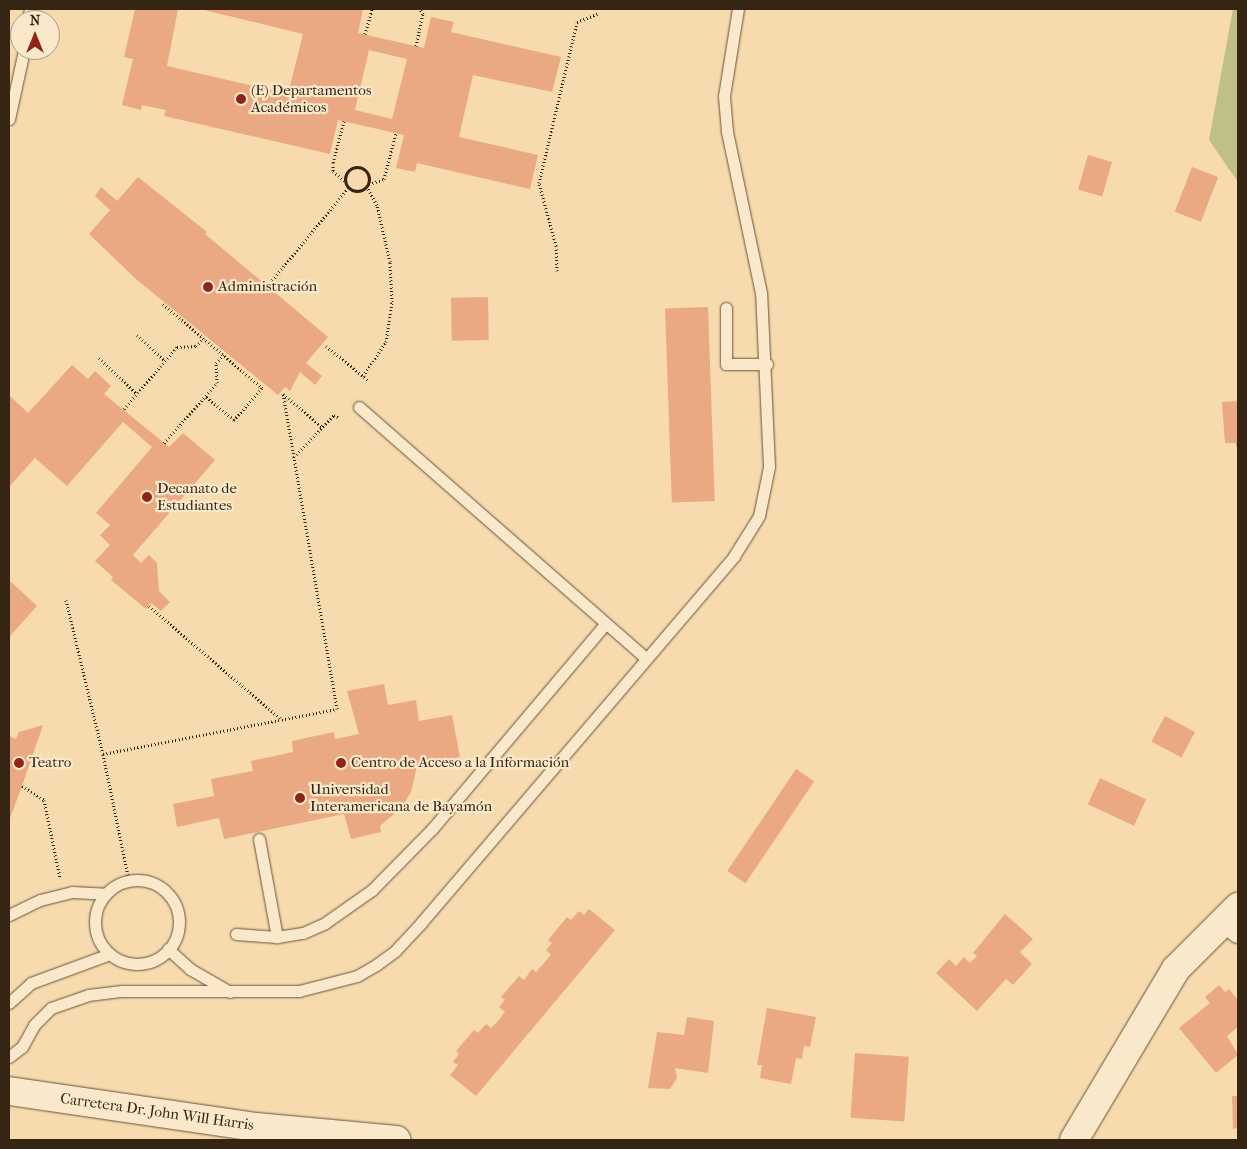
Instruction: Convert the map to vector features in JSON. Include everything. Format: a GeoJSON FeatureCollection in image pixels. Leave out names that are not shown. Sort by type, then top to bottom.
{"type":"FeatureCollection","features":[{"type":"Feature","properties":{"kind":"street"},"geometry":{"type":"LineString","coordinates":[[1074,1140],[1176,969],[1235,916]]}},
{"type":"Feature","properties":{"kind":"street","name":"Carretera Dr. John Will Harris"},"geometry":{"type":"LineString","coordinates":[[9,1091],[256,1134],[396,1140]]}},
{"type":"Feature","properties":{"kind":"lane"},"geometry":{"type":"LineString","coordinates":[[9,1057],[22,1047],[40,1018],[51,1008],[67,1001],[122,991],[232,993],[299,991],[357,976],[395,952],[734,556],[759,516],[769,467],[766,364],[761,293],[727,131],[724,96],[738,9]]}},
{"type":"Feature","properties":{"kind":"lane"},"geometry":{"type":"LineString","coordinates":[[9,119],[22,60]]}},
{"type":"Feature","properties":{"kind":"lane"},"geometry":{"type":"LineString","coordinates":[[726,308],[726,364],[766,364]]}},
{"type":"Feature","properties":{"kind":"lane"},"geometry":{"type":"LineString","coordinates":[[359,407],[646,658]]}},
{"type":"Feature","properties":{"kind":"lane"},"geometry":{"type":"LineString","coordinates":[[236,934],[277,937],[303,933],[326,923],[346,910],[394,870],[432,829],[606,624]]}},
{"type":"Feature","properties":{"kind":"lane"},"geometry":{"type":"LineString","coordinates":[[259,839],[277,937]]}},
{"type":"Feature","properties":{"kind":"lane"},"geometry":{"type":"LineString","coordinates":[[129,881],[152,882],[165,890],[174,901],[179,930],[168,949],[151,962],[136,964],[110,954],[100,942],[95,928],[95,914],[106,894],[110,889],[129,881]]}},
{"type":"Feature","properties":{"kind":"lane"},"geometry":{"type":"LineString","coordinates":[[9,915],[32,904],[64,894],[106,894]]}},
{"type":"Feature","properties":{"kind":"lane"},"geometry":{"type":"LineString","coordinates":[[168,949],[190,969],[232,993]]}},
{"type":"Feature","properties":{"kind":"lane"},"geometry":{"type":"LineString","coordinates":[[9,1004],[30,983],[110,954]]}},
{"type":"Feature","properties":{"kind":"path"},"geometry":{"type":"LineString","coordinates":[[365,34],[372,9]]}},
{"type":"Feature","properties":{"kind":"path"},"geometry":{"type":"LineString","coordinates":[[416,46],[423,14],[420,9]]}},
{"type":"Feature","properties":{"kind":"path"},"geometry":{"type":"LineString","coordinates":[[557,270],[556,246],[540,183],[577,22],[599,13]]}},
{"type":"Feature","properties":{"kind":"path"},"geometry":{"type":"LineString","coordinates":[[344,121],[332,163],[333,171],[345,181],[348,188],[354,191],[384,179],[396,134]]}},
{"type":"Feature","properties":{"kind":"path"},"geometry":{"type":"LineString","coordinates":[[345,181],[350,169],[357,166],[369,173],[368,185],[376,205],[390,262],[392,302],[386,342],[363,376]]}},
{"type":"Feature","properties":{"kind":"path"},"geometry":{"type":"LineString","coordinates":[[270,283],[348,188]]}},
{"type":"Feature","properties":{"kind":"path"},"geometry":{"type":"LineString","coordinates":[[163,304],[262,388],[234,420],[205,396]]}},
{"type":"Feature","properties":{"kind":"path"},"geometry":{"type":"LineString","coordinates":[[137,335],[165,361]]}},
{"type":"Feature","properties":{"kind":"path"},"geometry":{"type":"LineString","coordinates":[[124,409],[177,347],[196,346],[204,338]]}},
{"type":"Feature","properties":{"kind":"path"},"geometry":{"type":"LineString","coordinates":[[326,346],[369,381]]}},
{"type":"Feature","properties":{"kind":"path"},"geometry":{"type":"LineString","coordinates":[[164,443],[217,383],[216,364],[224,354]]}},
{"type":"Feature","properties":{"kind":"path"},"geometry":{"type":"LineString","coordinates":[[99,358],[136,393]]}},
{"type":"Feature","properties":{"kind":"path"},"geometry":{"type":"LineString","coordinates":[[103,754],[337,709],[283,394],[322,428]]}},
{"type":"Feature","properties":{"kind":"path"},"geometry":{"type":"LineString","coordinates":[[293,458],[334,415],[339,418]]}},
{"type":"Feature","properties":{"kind":"path"},"geometry":{"type":"LineString","coordinates":[[66,600],[103,754],[129,881]]}},
{"type":"Feature","properties":{"kind":"path"},"geometry":{"type":"LineString","coordinates":[[149,606],[281,720]]}},
{"type":"Feature","properties":{"kind":"path"},"geometry":{"type":"LineString","coordinates":[[22,786],[44,800],[64,894]]}},
{"type":"Feature","properties":{"kind":"green space"},"geometry":{"type":"Polygon","coordinates":[[[1233,9],[1238,9],[1238,182],[1209,140],[1233,9]]]}},
{"type":"Feature","properties":{"kind":"building","name":"(E) Departamentos Académicos"},"geometry":{"type":"Polygon","coordinates":[[[135,9],[178,9],[167,66],[288,94],[303,34],[200,9],[363,9],[358,33],[424,48],[431,17],[454,22],[451,32],[561,57],[552,92],[473,75],[459,137],[538,155],[530,189],[417,163],[415,172],[396,168],[404,135],[338,120],[330,154],[164,116],[166,110],[142,105],[141,110],[122,105],[133,59],[124,57],[135,9]],[[369,50],[355,110],[392,119],[407,59],[369,50]]]}},
{"type":"Feature","properties":{"kind":"building"},"geometry":{"type":"Polygon","coordinates":[[[1088,155],[1112,162],[1102,196],[1078,190],[1088,155]]]}},
{"type":"Feature","properties":{"kind":"building"},"geometry":{"type":"Polygon","coordinates":[[[1192,167],[1218,177],[1201,222],[1175,212],[1192,167]]]}},
{"type":"Feature","properties":{"kind":"building","name":"Administración"},"geometry":{"type":"Polygon","coordinates":[[[138,177],[207,232],[205,234],[328,337],[306,363],[322,376],[315,385],[300,372],[290,391],[285,387],[278,395],[136,279],[89,234],[110,210],[95,196],[101,187],[117,201],[138,177]]]}},
{"type":"Feature","properties":{"kind":"building"},"geometry":{"type":"Polygon","coordinates":[[[488,297],[489,340],[452,341],[451,298],[488,297]]]}},
{"type":"Feature","properties":{"kind":"building"},"geometry":{"type":"Polygon","coordinates":[[[708,307],[715,501],[672,502],[665,309],[708,307]]]}},
{"type":"Feature","properties":{"kind":"building","name":"Decanato de Estudiantes"},"geometry":{"type":"Polygon","coordinates":[[[72,365],[88,379],[95,371],[111,386],[104,394],[169,447],[183,433],[215,460],[133,555],[141,563],[149,555],[157,563],[159,591],[170,602],[161,611],[151,603],[146,609],[111,580],[113,577],[95,561],[110,545],[100,535],[110,525],[96,513],[152,447],[123,422],[67,486],[35,458],[9,487],[9,395],[28,413],[72,365]]]}},
{"type":"Feature","properties":{"kind":"building"},"geometry":{"type":"Polygon","coordinates":[[[1238,401],[1238,447],[1236,447],[1236,443],[1225,443],[1222,402],[1238,401]]]}},
{"type":"Feature","properties":{"kind":"building"},"geometry":{"type":"Polygon","coordinates":[[[9,580],[37,606],[9,637],[9,580]]]}},
{"type":"Feature","properties":{"kind":"building","name":"Centro de Acceso a la Información"},"geometry":{"type":"Polygon","coordinates":[[[384,684],[388,705],[416,700],[419,721],[452,715],[460,757],[417,766],[411,792],[402,807],[380,826],[381,832],[351,839],[344,814],[224,839],[219,818],[177,827],[173,804],[214,796],[211,779],[253,771],[251,761],[293,752],[292,741],[334,732],[335,739],[359,734],[347,691],[384,684]]]}},
{"type":"Feature","properties":{"kind":"building"},"geometry":{"type":"Polygon","coordinates":[[[1165,716],[1195,732],[1181,758],[1151,742],[1165,716]]]}},
{"type":"Feature","properties":{"kind":"building","name":"Teatro"},"geometry":{"type":"Polygon","coordinates":[[[43,725],[9,821],[9,736],[16,739],[19,732],[43,725]]]}},
{"type":"Feature","properties":{"kind":"building"},"geometry":{"type":"Polygon","coordinates":[[[796,769],[814,781],[745,883],[727,871],[796,769]]]}},
{"type":"Feature","properties":{"kind":"building"},"geometry":{"type":"Polygon","coordinates":[[[1100,778],[1146,800],[1134,826],[1088,804],[1100,778]]]}},
{"type":"Feature","properties":{"kind":"building"},"geometry":{"type":"Polygon","coordinates":[[[589,909],[615,930],[476,1096],[450,1075],[458,1065],[453,1062],[459,1054],[456,1051],[474,1030],[478,1033],[486,1024],[491,1028],[498,1021],[505,1012],[499,1007],[505,1000],[501,997],[519,976],[524,980],[532,969],[536,972],[551,955],[546,950],[552,943],[548,940],[567,917],[571,920],[579,911],[584,915],[589,909]]]}},
{"type":"Feature","properties":{"kind":"building"},"geometry":{"type":"Polygon","coordinates":[[[1005,914],[1033,939],[1020,952],[1032,964],[1013,985],[1006,979],[977,1011],[936,973],[949,959],[956,966],[964,957],[970,963],[977,956],[973,953],[1005,914]]]}},
{"type":"Feature","properties":{"kind":"building"},"geometry":{"type":"Polygon","coordinates":[[[1219,985],[1225,992],[1229,989],[1238,1000],[1238,1027],[1227,1036],[1238,1055],[1216,1073],[1179,1028],[1210,1003],[1205,997],[1219,985]]]}},
{"type":"Feature","properties":{"kind":"building"},"geometry":{"type":"Polygon","coordinates":[[[767,1008],[816,1017],[810,1047],[804,1046],[802,1059],[796,1058],[791,1084],[760,1078],[762,1065],[757,1065],[767,1008]]]}},
{"type":"Feature","properties":{"kind":"building"},"geometry":{"type":"Polygon","coordinates":[[[687,1017],[714,1021],[708,1073],[675,1068],[677,1078],[670,1089],[648,1088],[657,1032],[684,1035],[687,1017]]]}},
{"type":"Feature","properties":{"kind":"building"},"geometry":{"type":"Polygon","coordinates":[[[855,1053],[909,1057],[904,1122],[850,1118],[855,1053]]]}},
{"type":"Feature","properties":{"kind":"building"},"geometry":{"type":"Polygon","coordinates":[[[1232,1096],[1238,1096],[1238,1128],[1233,1129],[1232,1096]]]}},
{"type":"Feature","properties":{"kind":"place","name":"(E) Departamentos Académicos"},"geometry":{"type":"Point","coordinates":[241,99]}},
{"type":"Feature","properties":{"kind":"place","name":"Administración"},"geometry":{"type":"Point","coordinates":[208,287]}},
{"type":"Feature","properties":{"kind":"place","name":"Decanato de Estudiantes"},"geometry":{"type":"Point","coordinates":[147,497]}},
{"type":"Feature","properties":{"kind":"place","name":"Teatro"},"geometry":{"type":"Point","coordinates":[19,763]}},
{"type":"Feature","properties":{"kind":"place","name":"Centro de Acceso a la Información"},"geometry":{"type":"Point","coordinates":[341,763]}},
{"type":"Feature","properties":{"kind":"place","name":"Universidad Interamericana de Bayamón"},"geometry":{"type":"Point","coordinates":[300,798]}}]}
